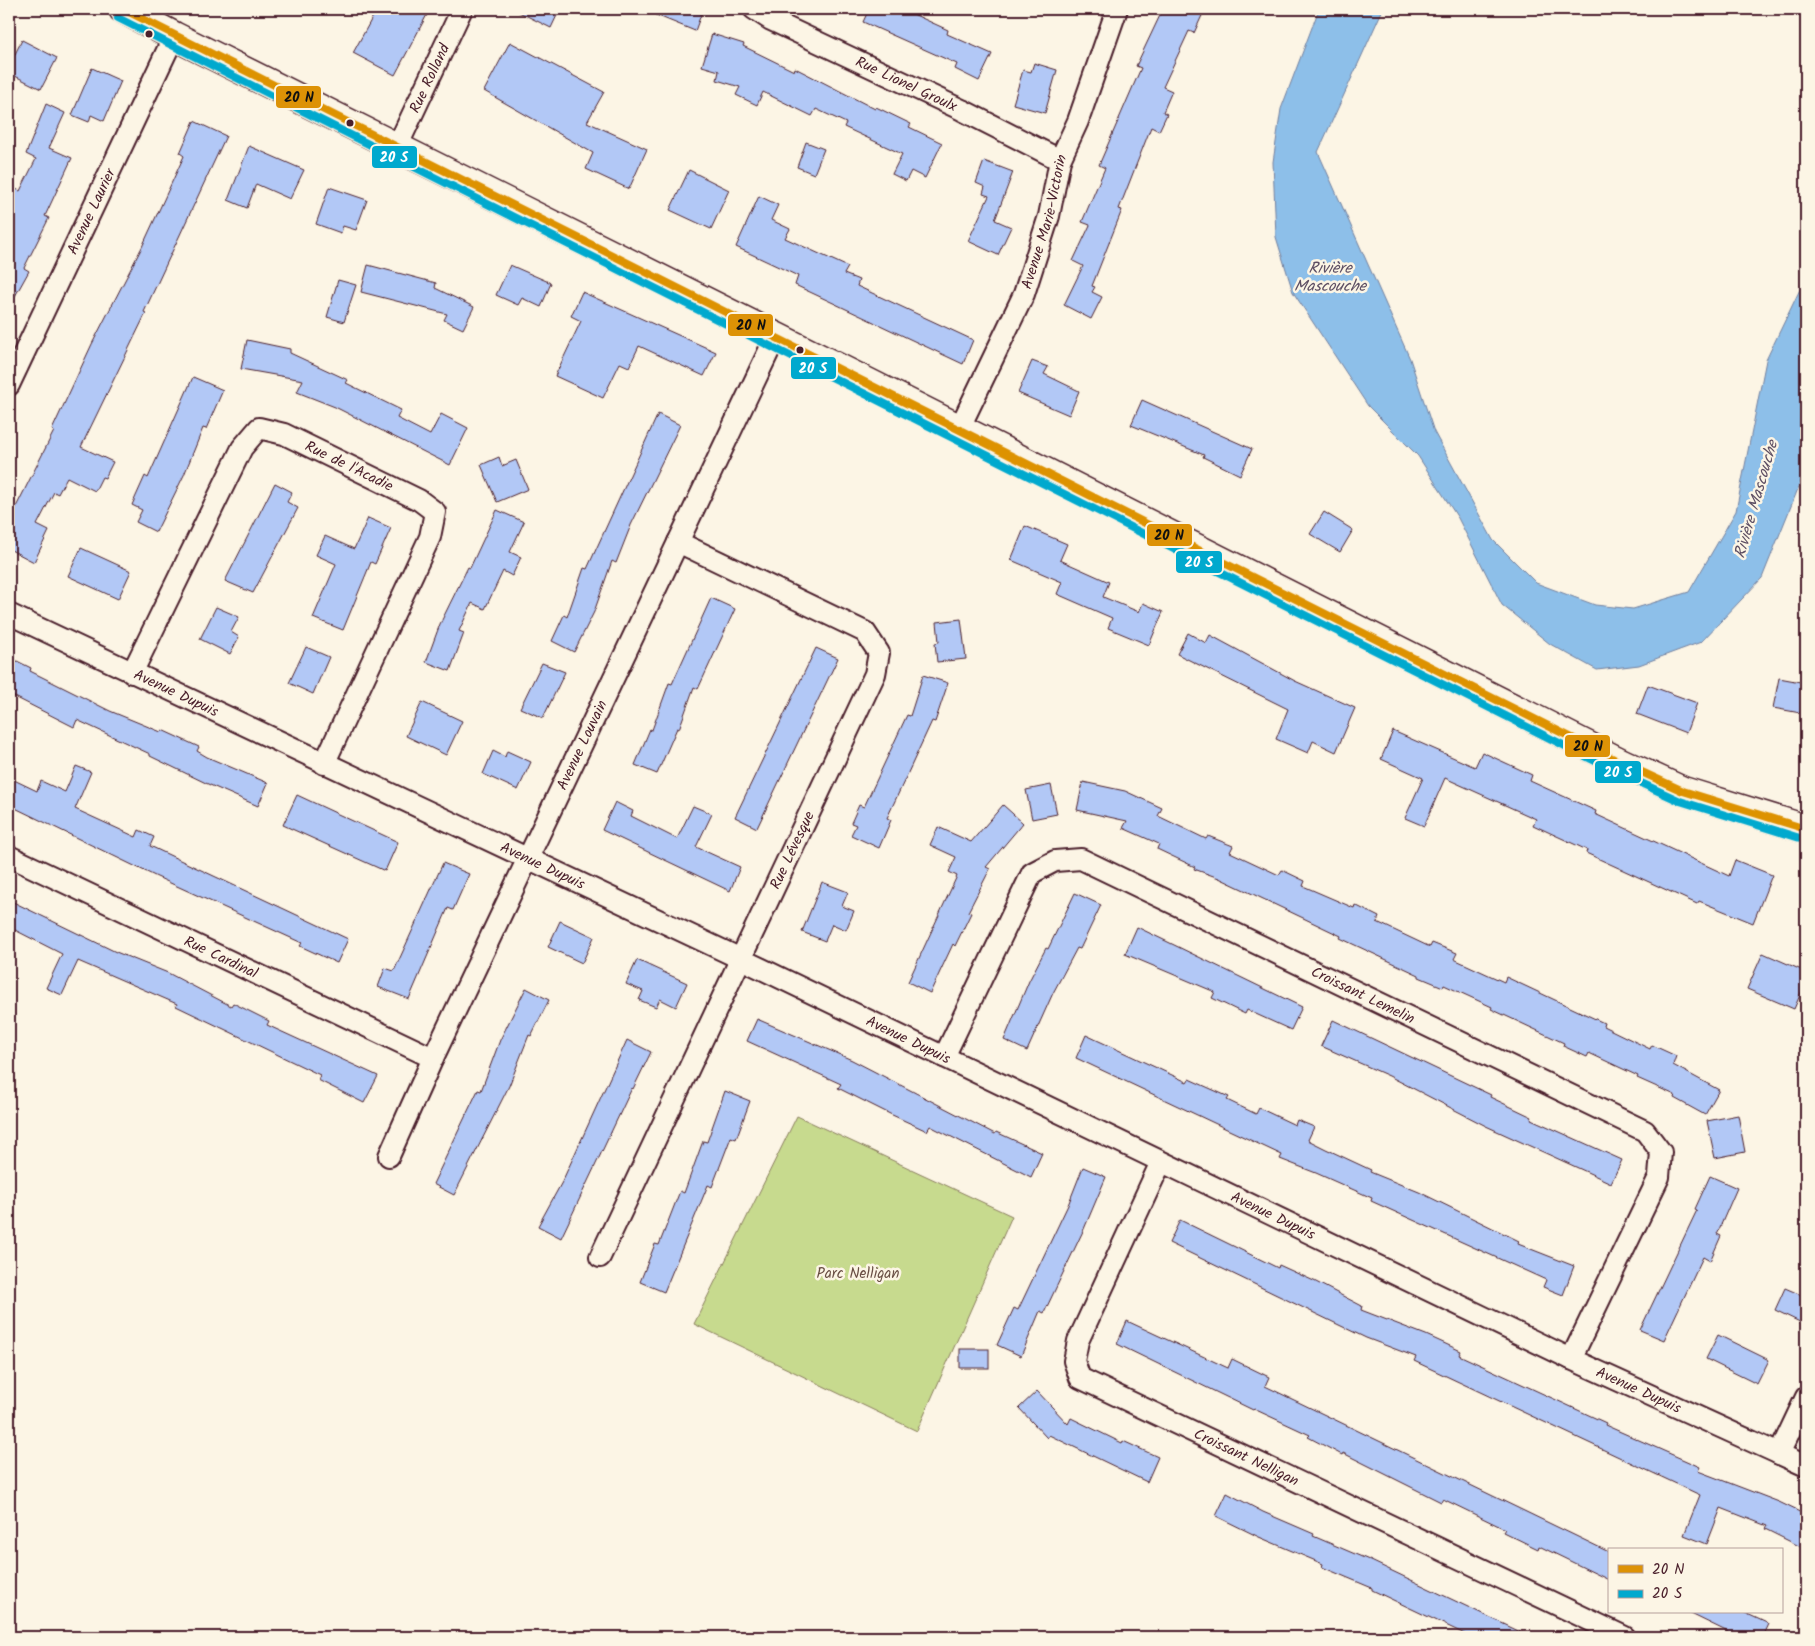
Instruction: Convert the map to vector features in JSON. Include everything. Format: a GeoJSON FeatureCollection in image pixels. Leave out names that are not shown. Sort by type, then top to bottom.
{"type":"FeatureCollection","features":[{"type":"Feature","properties":{"kind":"main road"},"geometry":{"type":"LineString","coordinates":[[124,9],[174,36],[776,336],[1622,763],[1682,791],[1806,829]]}},
{"type":"Feature","properties":{"kind":"street","name":"Rue Rolland"},"geometry":{"type":"LineString","coordinates":[[397,147],[462,9]]}},
{"type":"Feature","properties":{"kind":"street","name":"Rue Lionel Groulx"},"geometry":{"type":"LineString","coordinates":[[754,9],[771,20],[962,110],[1060,160]]}},
{"type":"Feature","properties":{"kind":"street","name":"Avenue Marie-Victorin"},"geometry":{"type":"LineString","coordinates":[[959,429],[1024,294],[1049,216],[1060,160],[1078,121],[1117,9]]}},
{"type":"Feature","properties":{"kind":"street","name":"Avenue Laurier"},"geometry":{"type":"LineString","coordinates":[[9,385],[15,354],[174,36]]}},
{"type":"Feature","properties":{"kind":"street","name":"Avenue Louvain"},"geometry":{"type":"LineString","coordinates":[[389,1156],[433,1058],[776,336]]}},
{"type":"Feature","properties":{"kind":"street","name":"Rue de l'Acadie"},"geometry":{"type":"LineString","coordinates":[[132,673],[242,448],[259,428],[284,434],[418,500],[435,512],[430,537],[324,764]]}},
{"type":"Feature","properties":{"kind":"street","name":"Rue Lévesque"},"geometry":{"type":"LineString","coordinates":[[600,1257],[739,958],[875,674],[879,653],[865,632],[678,542]]}},
{"type":"Feature","properties":{"kind":"street","name":"Avenue Dupuis"},"geometry":{"type":"LineString","coordinates":[[9,614],[739,958],[1571,1360],[1806,1466]]}},
{"type":"Feature","properties":{"kind":"street","name":"Rue Cardinal"},"geometry":{"type":"LineString","coordinates":[[9,856],[433,1058]]}},
{"type":"Feature","properties":{"kind":"street","name":"Croissant Lemelin"},"geometry":{"type":"LineString","coordinates":[[944,1057],[1032,873],[1055,860],[1081,859],[1646,1131],[1661,1152],[1659,1177],[1571,1360]]}},
{"type":"Feature","properties":{"kind":"street","name":"Croissant Nelligan"},"geometry":{"type":"LineString","coordinates":[[1161,1162],[1078,1341],[1074,1361],[1080,1378],[1625,1637]]}},
{"type":"Feature","properties":{"kind":"street"},"geometry":{"type":"LineString","coordinates":[[1779,1454],[1806,1397]]}},
{"type":"Feature","properties":{"kind":"green space","name":"Parc Nelligan"},"geometry":{"type":"Polygon","coordinates":[[[797,1116],[1012,1216],[917,1431],[694,1324],[797,1116]]]}},
{"type":"Feature","properties":{"kind":"water","name":"Rivière Mascouche"},"geometry":{"type":"Polygon","coordinates":[[[1319,9],[1383,9],[1318,152],[1410,359],[1434,432],[1493,540],[1536,583],[1595,605],[1633,609],[1689,592],[1736,511],[1766,360],[1806,277],[1806,469],[1762,578],[1701,642],[1639,665],[1597,670],[1550,644],[1502,605],[1458,518],[1418,456],[1368,406],[1293,292],[1276,237],[1273,162],[1281,109],[1319,9]]]}},
{"type":"Feature","properties":{"kind":"building"},"geometry":{"type":"Polygon","coordinates":[[[377,9],[430,9],[395,75],[353,53],[377,9]]]}},
{"type":"Feature","properties":{"kind":"building"},"geometry":{"type":"Polygon","coordinates":[[[513,9],[560,9],[551,28],[513,9]]]}},
{"type":"Feature","properties":{"kind":"building"},"geometry":{"type":"Polygon","coordinates":[[[641,9],[703,9],[695,31],[641,9]]]}},
{"type":"Feature","properties":{"kind":"building"},"geometry":{"type":"Polygon","coordinates":[[[869,9],[902,9],[948,30],[947,34],[992,54],[979,81],[955,69],[957,64],[863,22],[869,9]]]}},
{"type":"Feature","properties":{"kind":"building"},"geometry":{"type":"Polygon","coordinates":[[[1163,9],[1205,9],[1194,33],[1189,31],[1163,87],[1172,91],[1163,112],[1167,114],[1159,131],[1151,127],[1119,209],[1122,210],[1092,286],[1095,287],[1092,292],[1102,297],[1091,319],[1064,305],[1083,266],[1073,261],[1090,225],[1082,222],[1105,168],[1099,165],[1141,68],[1136,66],[1163,9]]]}},
{"type":"Feature","properties":{"kind":"building"},"geometry":{"type":"Polygon","coordinates":[[[712,34],[744,44],[743,46],[794,71],[795,68],[875,109],[876,107],[911,124],[909,127],[942,143],[925,178],[911,171],[906,181],[892,174],[902,154],[844,127],[846,123],[816,109],[812,116],[763,92],[757,105],[736,95],[740,87],[717,80],[719,71],[702,66],[712,34]]]}},
{"type":"Feature","properties":{"kind":"building"},"geometry":{"type":"Polygon","coordinates":[[[22,40],[57,58],[41,89],[9,73],[9,66],[22,40]]]}},
{"type":"Feature","properties":{"kind":"building"},"geometry":{"type":"Polygon","coordinates":[[[510,42],[604,92],[587,122],[647,149],[629,189],[586,169],[593,153],[484,91],[510,42]]]}},
{"type":"Feature","properties":{"kind":"building"},"geometry":{"type":"Polygon","coordinates":[[[1034,63],[1057,70],[1045,113],[1013,104],[1023,70],[1031,72],[1034,63]]]}},
{"type":"Feature","properties":{"kind":"building"},"geometry":{"type":"Polygon","coordinates":[[[92,68],[121,81],[104,121],[91,115],[89,122],[72,115],[92,68]]]}},
{"type":"Feature","properties":{"kind":"building"},"geometry":{"type":"Polygon","coordinates":[[[46,104],[65,113],[49,148],[72,158],[45,216],[49,218],[24,268],[29,271],[9,307],[9,186],[20,191],[36,159],[26,154],[46,104]]]}},
{"type":"Feature","properties":{"kind":"building"},"geometry":{"type":"Polygon","coordinates":[[[194,121],[226,136],[144,312],[146,313],[81,447],[113,462],[105,478],[102,477],[95,491],[67,477],[58,494],[54,492],[37,525],[49,531],[34,562],[9,549],[9,521],[54,431],[52,430],[92,344],[142,247],[184,156],[180,153],[194,121]]]}},
{"type":"Feature","properties":{"kind":"building"},"geometry":{"type":"Polygon","coordinates":[[[806,142],[824,149],[814,174],[797,167],[806,142]]]}},
{"type":"Feature","properties":{"kind":"building"},"geometry":{"type":"Polygon","coordinates":[[[249,146],[304,170],[290,199],[256,184],[247,208],[228,200],[249,146]]]}},
{"type":"Feature","properties":{"kind":"building"},"geometry":{"type":"Polygon","coordinates":[[[984,161],[1013,172],[995,220],[1011,227],[998,255],[968,241],[989,196],[983,194],[985,187],[976,183],[984,161]]]}},
{"type":"Feature","properties":{"kind":"building"},"geometry":{"type":"Polygon","coordinates":[[[689,170],[729,190],[711,229],[670,210],[689,170]]]}},
{"type":"Feature","properties":{"kind":"building"},"geometry":{"type":"Polygon","coordinates":[[[329,187],[367,200],[356,230],[343,226],[341,233],[316,224],[329,187]]]}},
{"type":"Feature","properties":{"kind":"building"},"geometry":{"type":"Polygon","coordinates":[[[759,196],[778,205],[771,220],[790,229],[785,238],[848,267],[844,274],[859,280],[857,286],[973,340],[963,364],[795,285],[798,276],[736,247],[759,196]]]}},
{"type":"Feature","properties":{"kind":"building"},"geometry":{"type":"Polygon","coordinates":[[[368,265],[436,283],[435,288],[474,307],[463,329],[444,320],[447,314],[361,292],[368,265]]]}},
{"type":"Feature","properties":{"kind":"building"},"geometry":{"type":"Polygon","coordinates":[[[510,265],[551,283],[541,307],[522,298],[518,305],[496,295],[510,265]]]}},
{"type":"Feature","properties":{"kind":"building"},"geometry":{"type":"Polygon","coordinates":[[[338,280],[356,285],[344,322],[327,317],[338,280]]]}},
{"type":"Feature","properties":{"kind":"building"},"geometry":{"type":"Polygon","coordinates":[[[582,292],[716,352],[704,376],[639,346],[629,367],[620,363],[603,398],[555,376],[581,321],[571,316],[582,292]]]}},
{"type":"Feature","properties":{"kind":"building"},"geometry":{"type":"Polygon","coordinates":[[[247,340],[290,349],[290,353],[348,380],[346,383],[401,410],[397,418],[430,435],[441,414],[468,428],[450,465],[335,407],[297,392],[303,380],[241,369],[247,340]]]}},
{"type":"Feature","properties":{"kind":"building"},"geometry":{"type":"Polygon","coordinates":[[[1032,361],[1048,367],[1044,374],[1079,391],[1069,415],[1018,393],[1032,361]]]}},
{"type":"Feature","properties":{"kind":"building"},"geometry":{"type":"Polygon","coordinates":[[[193,377],[223,390],[206,429],[203,428],[184,475],[156,532],[136,522],[142,510],[132,505],[145,476],[148,478],[193,377]]]}},
{"type":"Feature","properties":{"kind":"building"},"geometry":{"type":"Polygon","coordinates":[[[1142,400],[1252,449],[1240,475],[1203,457],[1204,455],[1131,425],[1142,400]]]}},
{"type":"Feature","properties":{"kind":"building"},"geometry":{"type":"Polygon","coordinates":[[[658,414],[680,425],[631,525],[616,563],[612,561],[594,612],[574,652],[552,641],[564,615],[567,617],[584,568],[587,569],[658,414]]]}},
{"type":"Feature","properties":{"kind":"building"},"geometry":{"type":"Polygon","coordinates":[[[499,457],[502,466],[516,460],[528,489],[497,502],[481,465],[499,457]]]}},
{"type":"Feature","properties":{"kind":"building"},"geometry":{"type":"Polygon","coordinates":[[[275,483],[292,492],[287,502],[298,508],[253,593],[225,581],[275,483]]]}},
{"type":"Feature","properties":{"kind":"building"},"geometry":{"type":"Polygon","coordinates":[[[497,510],[524,522],[510,552],[521,557],[512,576],[503,571],[485,609],[472,603],[459,631],[464,633],[450,671],[426,662],[440,624],[468,567],[470,568],[497,510]]]}},
{"type":"Feature","properties":{"kind":"building"},"geometry":{"type":"Polygon","coordinates":[[[1324,512],[1353,530],[1340,552],[1310,534],[1324,512]]]}},
{"type":"Feature","properties":{"kind":"building"},"geometry":{"type":"Polygon","coordinates":[[[368,518],[391,528],[375,564],[371,562],[343,630],[313,618],[336,564],[316,555],[325,536],[354,549],[368,518]]]}},
{"type":"Feature","properties":{"kind":"building"},"geometry":{"type":"Polygon","coordinates":[[[1025,526],[1067,544],[1060,560],[1109,582],[1103,597],[1139,612],[1143,603],[1163,612],[1149,645],[1108,628],[1112,618],[1057,594],[1062,582],[1011,560],[1025,526]]]}},
{"type":"Feature","properties":{"kind":"building"},"geometry":{"type":"Polygon","coordinates":[[[81,548],[131,571],[118,599],[68,576],[81,548]]]}},
{"type":"Feature","properties":{"kind":"building"},"geometry":{"type":"Polygon","coordinates":[[[711,598],[735,609],[698,689],[694,687],[679,729],[677,728],[657,774],[635,765],[650,729],[652,730],[669,683],[672,684],[711,598]]]}},
{"type":"Feature","properties":{"kind":"building"},"geometry":{"type":"Polygon","coordinates":[[[216,607],[239,617],[231,632],[239,637],[230,654],[200,639],[216,607]]]}},
{"type":"Feature","properties":{"kind":"building"},"geometry":{"type":"Polygon","coordinates":[[[961,619],[966,659],[937,662],[935,643],[939,642],[937,622],[961,619]]]}},
{"type":"Feature","properties":{"kind":"building"},"geometry":{"type":"Polygon","coordinates":[[[1188,633],[1206,643],[1210,635],[1295,681],[1355,708],[1336,752],[1313,741],[1308,753],[1276,739],[1288,709],[1177,654],[1188,633]]]}},
{"type":"Feature","properties":{"kind":"building"},"geometry":{"type":"Polygon","coordinates":[[[306,647],[329,657],[313,694],[289,683],[306,647]]]}},
{"type":"Feature","properties":{"kind":"building"},"geometry":{"type":"Polygon","coordinates":[[[816,648],[838,658],[757,828],[735,817],[816,648]]]}},
{"type":"Feature","properties":{"kind":"building"},"geometry":{"type":"Polygon","coordinates":[[[9,657],[31,668],[30,671],[110,711],[161,732],[162,730],[199,747],[197,751],[207,757],[268,783],[258,806],[210,785],[150,756],[150,754],[77,720],[74,727],[9,694],[9,657]]]}},
{"type":"Feature","properties":{"kind":"building"},"geometry":{"type":"Polygon","coordinates":[[[542,663],[565,672],[543,718],[520,708],[542,663]]]}},
{"type":"Feature","properties":{"kind":"building"},"geometry":{"type":"Polygon","coordinates":[[[923,675],[948,683],[935,722],[932,721],[887,818],[891,820],[879,848],[851,835],[856,825],[851,823],[859,805],[864,807],[907,715],[910,716],[923,675]]]}},
{"type":"Feature","properties":{"kind":"building"},"geometry":{"type":"Polygon","coordinates":[[[1779,678],[1806,683],[1806,714],[1773,708],[1779,678]]]}},
{"type":"Feature","properties":{"kind":"building"},"geometry":{"type":"Polygon","coordinates":[[[1648,685],[1697,703],[1686,733],[1637,714],[1648,685]]]}},
{"type":"Feature","properties":{"kind":"building"},"geometry":{"type":"Polygon","coordinates":[[[422,702],[462,721],[446,755],[406,736],[422,702]]]}},
{"type":"Feature","properties":{"kind":"building"},"geometry":{"type":"Polygon","coordinates":[[[1393,731],[1475,767],[1482,752],[1532,775],[1530,781],[1596,811],[1595,814],[1729,876],[1735,860],[1772,875],[1753,923],[1699,901],[1697,904],[1586,853],[1587,850],[1533,825],[1536,819],[1445,778],[1424,826],[1405,818],[1423,778],[1381,759],[1393,731]]]}},
{"type":"Feature","properties":{"kind":"building"},"geometry":{"type":"Polygon","coordinates":[[[493,751],[505,757],[507,751],[531,762],[518,790],[483,774],[493,751]]]}},
{"type":"Feature","properties":{"kind":"building"},"geometry":{"type":"Polygon","coordinates":[[[76,766],[91,772],[75,809],[136,837],[139,830],[154,837],[150,846],[348,939],[337,963],[300,946],[302,943],[157,877],[9,805],[9,791],[14,780],[37,791],[41,781],[65,792],[76,766]]]}},
{"type":"Feature","properties":{"kind":"building"},"geometry":{"type":"Polygon","coordinates":[[[1083,782],[1125,791],[1162,808],[1158,816],[1206,839],[1208,836],[1233,846],[1230,852],[1279,875],[1282,870],[1305,881],[1303,886],[1354,908],[1355,905],[1379,917],[1377,922],[1430,947],[1432,943],[1457,953],[1454,959],[1504,982],[1506,977],[1604,1023],[1603,1026],[1650,1049],[1652,1045],[1676,1056],[1673,1065],[1719,1090],[1705,1115],[1674,1098],[1675,1095],[1637,1078],[1638,1076],[1589,1053],[1587,1057],[1563,1046],[1564,1043],[1491,1009],[1492,1007],[1444,985],[1443,987],[1419,977],[1419,975],[1340,938],[1341,936],[1219,878],[1194,869],[1195,867],[1157,849],[1159,844],[1123,828],[1127,821],[1077,810],[1083,782]]]}},
{"type":"Feature","properties":{"kind":"building"},"geometry":{"type":"Polygon","coordinates":[[[1051,785],[1057,814],[1032,819],[1026,790],[1051,785]]]}},
{"type":"Feature","properties":{"kind":"building"},"geometry":{"type":"Polygon","coordinates":[[[297,795],[398,842],[385,871],[283,825],[297,795]]]}},
{"type":"Feature","properties":{"kind":"building"},"geometry":{"type":"Polygon","coordinates":[[[615,802],[633,811],[631,816],[677,839],[693,806],[712,814],[696,847],[740,867],[730,891],[602,830],[615,802]]]}},
{"type":"Feature","properties":{"kind":"building"},"geometry":{"type":"Polygon","coordinates":[[[1003,805],[1023,823],[986,867],[990,869],[968,912],[971,913],[955,946],[953,944],[930,993],[908,982],[957,876],[949,872],[956,857],[930,845],[938,827],[971,842],[1003,805]]]}},
{"type":"Feature","properties":{"kind":"building"},"geometry":{"type":"Polygon","coordinates":[[[443,863],[469,874],[453,910],[448,908],[409,999],[378,987],[385,968],[394,971],[443,863]]]}},
{"type":"Feature","properties":{"kind":"building"},"geometry":{"type":"Polygon","coordinates":[[[822,882],[848,892],[842,906],[854,911],[846,930],[832,924],[825,941],[802,932],[822,882]]]}},
{"type":"Feature","properties":{"kind":"building"},"geometry":{"type":"Polygon","coordinates":[[[1075,893],[1101,905],[1080,949],[1077,948],[1053,993],[1027,1051],[1004,1040],[1029,981],[1046,948],[1048,949],[1075,893]]]}},
{"type":"Feature","properties":{"kind":"building"},"geometry":{"type":"Polygon","coordinates":[[[9,900],[116,952],[168,973],[231,1006],[233,1003],[269,1021],[267,1025],[378,1076],[364,1103],[318,1080],[320,1075],[176,1006],[177,1004],[78,961],[62,995],[46,988],[62,954],[9,927],[9,900]]]}},
{"type":"Feature","properties":{"kind":"building"},"geometry":{"type":"Polygon","coordinates":[[[560,921],[594,937],[582,963],[548,947],[560,921]]]}},
{"type":"Feature","properties":{"kind":"building"},"geometry":{"type":"Polygon","coordinates":[[[1137,927],[1302,1007],[1291,1030],[1247,1010],[1245,1014],[1212,998],[1215,992],[1125,954],[1137,927]]]}},
{"type":"Feature","properties":{"kind":"building"},"geometry":{"type":"Polygon","coordinates":[[[1763,953],[1806,972],[1806,981],[1794,1009],[1747,989],[1763,953]]]}},
{"type":"Feature","properties":{"kind":"building"},"geometry":{"type":"Polygon","coordinates":[[[637,960],[687,983],[676,1007],[660,999],[656,1007],[639,1000],[643,991],[626,984],[637,960]]]}},
{"type":"Feature","properties":{"kind":"building"},"geometry":{"type":"Polygon","coordinates":[[[526,988],[549,1000],[531,1036],[529,1035],[509,1086],[454,1195],[433,1184],[478,1090],[481,1091],[500,1040],[526,988]]]}},
{"type":"Feature","properties":{"kind":"building"},"geometry":{"type":"Polygon","coordinates":[[[757,1019],[852,1060],[995,1134],[996,1132],[1042,1153],[1031,1177],[930,1126],[927,1131],[890,1114],[838,1088],[841,1084],[747,1041],[757,1019]]]}},
{"type":"Feature","properties":{"kind":"building"},"geometry":{"type":"Polygon","coordinates":[[[1333,1020],[1491,1095],[1490,1097],[1532,1117],[1531,1119],[1622,1160],[1611,1183],[1486,1126],[1389,1076],[1321,1046],[1333,1020]]]}},
{"type":"Feature","properties":{"kind":"building"},"geometry":{"type":"Polygon","coordinates":[[[1086,1035],[1187,1082],[1189,1079],[1229,1097],[1227,1100],[1256,1114],[1259,1108],[1295,1125],[1297,1120],[1314,1127],[1308,1140],[1371,1170],[1370,1172],[1419,1192],[1519,1241],[1518,1244],[1574,1266],[1563,1295],[1543,1287],[1546,1280],[1371,1201],[1372,1198],[1280,1159],[1282,1155],[1076,1058],[1086,1035]]]}},
{"type":"Feature","properties":{"kind":"building"},"geometry":{"type":"Polygon","coordinates":[[[627,1040],[651,1052],[561,1238],[538,1226],[562,1182],[627,1040]]]}},
{"type":"Feature","properties":{"kind":"building"},"geometry":{"type":"Polygon","coordinates":[[[725,1091],[750,1101],[736,1139],[731,1137],[712,1187],[708,1185],[664,1292],[640,1282],[655,1244],[659,1245],[680,1191],[684,1193],[703,1141],[707,1142],[725,1091]]]}},
{"type":"Feature","properties":{"kind":"building"},"geometry":{"type":"Polygon","coordinates":[[[1738,1115],[1745,1152],[1715,1158],[1707,1121],[1738,1115]]]}},
{"type":"Feature","properties":{"kind":"building"},"geometry":{"type":"Polygon","coordinates":[[[1083,1167],[1106,1177],[1084,1229],[1044,1313],[1040,1311],[1021,1356],[997,1345],[1014,1308],[1018,1310],[1068,1205],[1083,1167]]]}},
{"type":"Feature","properties":{"kind":"building"},"geometry":{"type":"Polygon","coordinates":[[[1710,1176],[1737,1188],[1717,1234],[1721,1236],[1710,1261],[1703,1257],[1664,1340],[1640,1330],[1697,1210],[1695,1209],[1710,1176]]]}},
{"type":"Feature","properties":{"kind":"building"},"geometry":{"type":"Polygon","coordinates":[[[1180,1220],[1278,1268],[1279,1265],[1314,1281],[1362,1306],[1361,1310],[1426,1335],[1461,1351],[1459,1355],[1606,1423],[1605,1425],[1700,1467],[1698,1471],[1779,1502],[1806,1515],[1806,1537],[1801,1547],[1765,1529],[1767,1526],[1721,1508],[1707,1544],[1684,1535],[1700,1495],[1414,1361],[1416,1357],[1366,1338],[1169,1243],[1180,1220]]]}},
{"type":"Feature","properties":{"kind":"building"},"geometry":{"type":"Polygon","coordinates":[[[1785,1288],[1806,1297],[1806,1325],[1775,1310],[1785,1288]]]}},
{"type":"Feature","properties":{"kind":"building"},"geometry":{"type":"Polygon","coordinates":[[[1127,1321],[1228,1368],[1232,1359],[1269,1377],[1265,1386],[1608,1552],[1608,1580],[1539,1546],[1538,1549],[1503,1532],[1505,1529],[1443,1499],[1441,1502],[1343,1453],[1342,1455],[1308,1437],[1310,1435],[1253,1410],[1117,1344],[1127,1321]]]}},
{"type":"Feature","properties":{"kind":"building"},"geometry":{"type":"Polygon","coordinates":[[[1718,1335],[1769,1360],[1757,1384],[1706,1359],[1718,1335]]]}},
{"type":"Feature","properties":{"kind":"building"},"geometry":{"type":"Polygon","coordinates":[[[960,1349],[989,1349],[989,1368],[960,1368],[960,1349]]]}},
{"type":"Feature","properties":{"kind":"building"},"geometry":{"type":"Polygon","coordinates":[[[1037,1391],[1068,1424],[1071,1418],[1122,1443],[1123,1441],[1158,1457],[1147,1482],[1049,1435],[1047,1438],[1019,1408],[1037,1391]]]}},
{"type":"Feature","properties":{"kind":"building"},"geometry":{"type":"Polygon","coordinates":[[[1227,1493],[1263,1512],[1314,1534],[1313,1536],[1369,1560],[1531,1637],[1471,1637],[1372,1590],[1372,1588],[1322,1567],[1323,1564],[1259,1537],[1216,1516],[1227,1493]]]}},
{"type":"Feature","properties":{"kind":"building"},"geometry":{"type":"Polygon","coordinates":[[[1691,1614],[1747,1614],[1769,1624],[1763,1637],[1726,1637],[1728,1632],[1691,1614]]]}},
{"type":"Feature","properties":{"kind":"transit line"},"geometry":{"type":"LineString","coordinates":[[123,9],[1622,763],[1683,791],[1806,829]]}},
{"type":"Feature","properties":{"kind":"transit line"},"geometry":{"type":"LineString","coordinates":[[118,18],[1617,772],[1680,801],[1803,839]]}}]}
